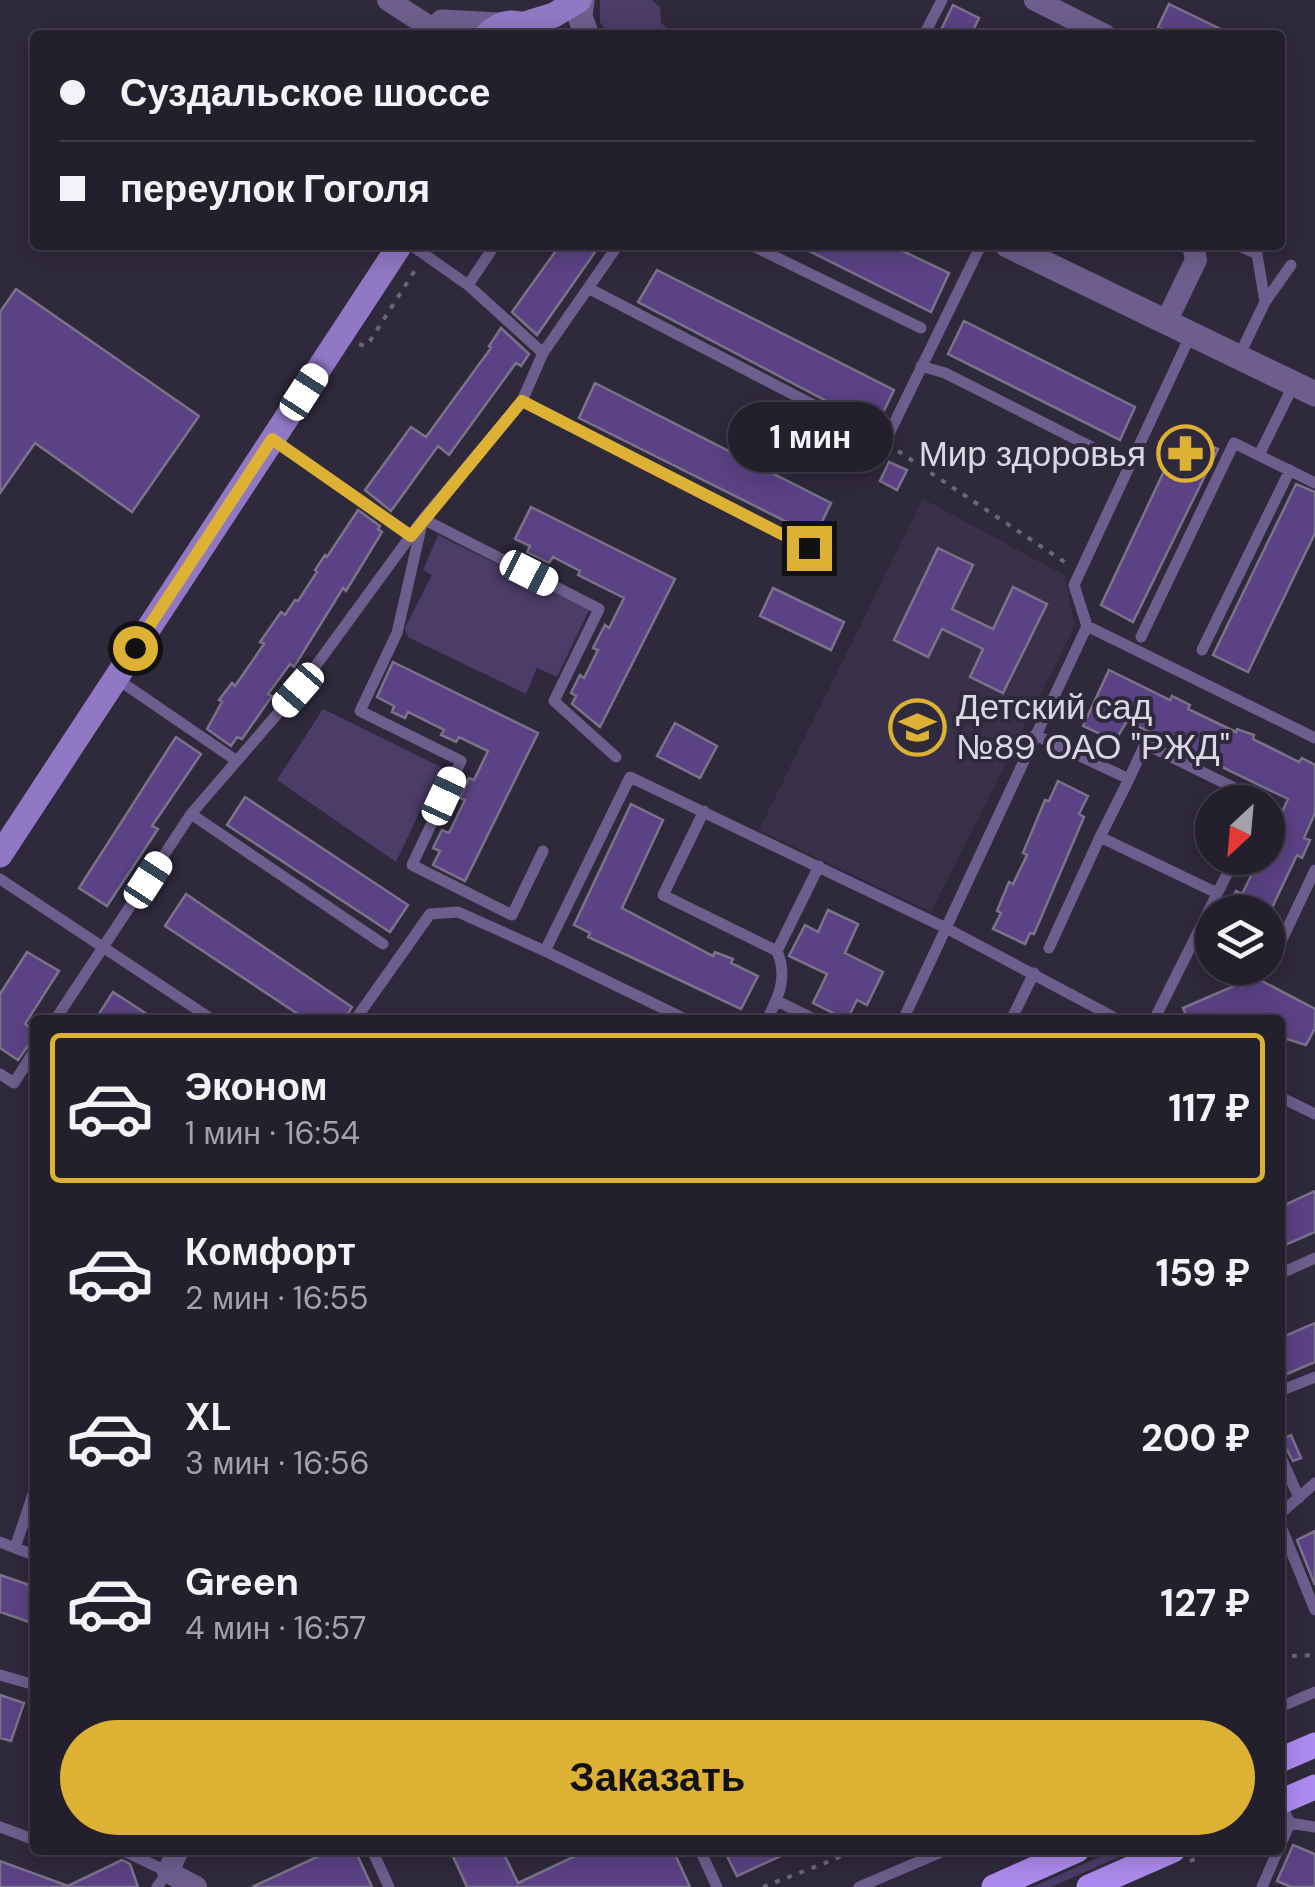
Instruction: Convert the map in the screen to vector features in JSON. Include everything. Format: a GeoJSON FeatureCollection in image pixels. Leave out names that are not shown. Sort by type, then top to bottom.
{"type":"FeatureCollection","features":[{"type":"Feature","properties":{"kind":"main road"},"geometry":{"type":"LineString","coordinates":[[513,30],[581,0]]}},
{"type":"Feature","properties":{"kind":"main road"},"geometry":{"type":"LineString","coordinates":[[564,30],[581,0]]}},
{"type":"Feature","properties":{"kind":"main road"},"geometry":{"type":"LineString","coordinates":[[0,856],[272,439],[412,250]]}},
{"type":"Feature","properties":{"kind":"main road"},"geometry":{"type":"LineString","coordinates":[[1285,1758],[1315,1744]]}},
{"type":"Feature","properties":{"kind":"main road"},"geometry":{"type":"LineString","coordinates":[[1285,1808],[1315,1787]]}},
{"type":"Feature","properties":{"kind":"main road"},"geometry":{"type":"LineString","coordinates":[[994,1887],[1067,1855]]}},
{"type":"Feature","properties":{"kind":"main road"},"geometry":{"type":"LineString","coordinates":[[1089,1887],[1161,1855]]}},
{"type":"Feature","properties":{"kind":"street"},"geometry":{"type":"LineString","coordinates":[[388,0],[419,8],[445,30]]}},
{"type":"Feature","properties":{"kind":"street"},"geometry":{"type":"LineString","coordinates":[[581,0],[580,17],[585,30]]}},
{"type":"Feature","properties":{"kind":"street"},"geometry":{"type":"LineString","coordinates":[[1035,0],[1095,30]]}},
{"type":"Feature","properties":{"kind":"street"},"geometry":{"type":"LineString","coordinates":[[1016,250],[1304,389]]}},
{"type":"Feature","properties":{"kind":"street"},"geometry":{"type":"LineString","coordinates":[[1166,322],[1196,260],[1195,250]]}},
{"type":"Feature","properties":{"kind":"street"},"geometry":{"type":"LineString","coordinates":[[175,1855],[162,1879],[196,1887]]}},
{"type":"Feature","properties":{"kind":"lane"},"geometry":{"type":"LineString","coordinates":[[927,30],[942,0]]}},
{"type":"Feature","properties":{"kind":"lane"},"geometry":{"type":"LineString","coordinates":[[412,250],[468,285],[543,352]]}},
{"type":"Feature","properties":{"kind":"lane"},"geometry":{"type":"LineString","coordinates":[[468,285],[492,250]]}},
{"type":"Feature","properties":{"kind":"lane"},"geometry":{"type":"LineString","coordinates":[[63,1015],[191,814],[298,690],[423,519],[522,401],[543,352],[615,250]]}},
{"type":"Feature","properties":{"kind":"lane"},"geometry":{"type":"LineString","coordinates":[[761,250],[921,328]]}},
{"type":"Feature","properties":{"kind":"lane"},"geometry":{"type":"LineString","coordinates":[[588,288],[884,442],[978,250]]}},
{"type":"Feature","properties":{"kind":"lane"},"geometry":{"type":"LineString","coordinates":[[1249,250],[1257,254],[1265,302]]}},
{"type":"Feature","properties":{"kind":"lane"},"geometry":{"type":"LineString","coordinates":[[1238,357],[1265,302],[1291,265]]}},
{"type":"Feature","properties":{"kind":"lane"},"geometry":{"type":"LineString","coordinates":[[905,1015],[1086,626],[1074,585],[1191,334]]}},
{"type":"Feature","properties":{"kind":"lane"},"geometry":{"type":"LineString","coordinates":[[921,366],[945,372],[1129,466]]}},
{"type":"Feature","properties":{"kind":"lane"},"geometry":{"type":"LineString","coordinates":[[1259,455],[1304,389]]}},
{"type":"Feature","properties":{"kind":"lane"},"geometry":{"type":"LineString","coordinates":[[522,401],[809,548]]}},
{"type":"Feature","properties":{"kind":"lane"},"geometry":{"type":"LineString","coordinates":[[272,439],[411,536]]}},
{"type":"Feature","properties":{"kind":"lane"},"geometry":{"type":"LineString","coordinates":[[1141,637],[1234,443],[1315,483]]}},
{"type":"Feature","properties":{"kind":"lane"},"geometry":{"type":"LineString","coordinates":[[1202,650],[1290,470]]}},
{"type":"Feature","properties":{"kind":"lane"},"geometry":{"type":"LineString","coordinates":[[423,519],[599,609],[554,701],[616,757]]}},
{"type":"Feature","properties":{"kind":"lane"},"geometry":{"type":"LineString","coordinates":[[423,519],[397,633],[360,711],[461,761],[412,865],[512,915],[543,851]]}},
{"type":"Feature","properties":{"kind":"lane"},"geometry":{"type":"LineString","coordinates":[[1086,626],[1315,738]]}},
{"type":"Feature","properties":{"kind":"lane"},"geometry":{"type":"LineString","coordinates":[[115,678],[237,761]]}},
{"type":"Feature","properties":{"kind":"lane"},"geometry":{"type":"LineString","coordinates":[[1035,735],[1129,779]]}},
{"type":"Feature","properties":{"kind":"lane"},"geometry":{"type":"LineString","coordinates":[[1049,948],[1146,744],[1229,785]]}},
{"type":"Feature","properties":{"kind":"lane"},"geometry":{"type":"LineString","coordinates":[[545,951],[630,778],[946,928],[1106,1015]]}},
{"type":"Feature","properties":{"kind":"lane"},"geometry":{"type":"LineString","coordinates":[[704,811],[663,895],[776,951],[784,972],[770,1015]]}},
{"type":"Feature","properties":{"kind":"lane"},"geometry":{"type":"LineString","coordinates":[[191,814],[383,944]]}},
{"type":"Feature","properties":{"kind":"lane"},"geometry":{"type":"LineString","coordinates":[[1100,837],[1217,894],[1226,875]]}},
{"type":"Feature","properties":{"kind":"lane"},"geometry":{"type":"LineString","coordinates":[[776,951],[819,866]]}},
{"type":"Feature","properties":{"kind":"lane"},"geometry":{"type":"LineString","coordinates":[[1285,933],[1315,870]]}},
{"type":"Feature","properties":{"kind":"lane"},"geometry":{"type":"LineString","coordinates":[[0,879],[206,1015]]}},
{"type":"Feature","properties":{"kind":"lane"},"geometry":{"type":"LineString","coordinates":[[359,1015],[430,914],[458,912],[676,1015]]}},
{"type":"Feature","properties":{"kind":"lane"},"geometry":{"type":"LineString","coordinates":[[1157,1015],[1195,940]]}},
{"type":"Feature","properties":{"kind":"lane"},"geometry":{"type":"LineString","coordinates":[[1013,1015],[1034,973]]}},
{"type":"Feature","properties":{"kind":"lane"},"geometry":{"type":"LineString","coordinates":[[777,1001],[806,1015]]}},
{"type":"Feature","properties":{"kind":"lane"},"geometry":{"type":"LineString","coordinates":[[0,1074],[14,1082],[30,1058]]}},
{"type":"Feature","properties":{"kind":"lane"},"geometry":{"type":"LineString","coordinates":[[1285,1099],[1315,1114]]}},
{"type":"Feature","properties":{"kind":"lane"},"geometry":{"type":"LineString","coordinates":[[1285,1272],[1315,1258]]}},
{"type":"Feature","properties":{"kind":"lane"},"geometry":{"type":"LineString","coordinates":[[1285,1389],[1315,1377]]}},
{"type":"Feature","properties":{"kind":"lane"},"geometry":{"type":"LineString","coordinates":[[1285,1468],[1298,1498]]}},
{"type":"Feature","properties":{"kind":"lane"},"geometry":{"type":"LineString","coordinates":[[1285,1510],[1315,1484]]}},
{"type":"Feature","properties":{"kind":"lane"},"geometry":{"type":"LineString","coordinates":[[15,1548],[30,1503]]}},
{"type":"Feature","properties":{"kind":"lane"},"geometry":{"type":"LineString","coordinates":[[1285,1536],[1315,1610]]}},
{"type":"Feature","properties":{"kind":"lane"},"geometry":{"type":"LineString","coordinates":[[0,1542],[30,1553]]}},
{"type":"Feature","properties":{"kind":"lane"},"geometry":{"type":"LineString","coordinates":[[0,1675],[30,1683]]}},
{"type":"Feature","properties":{"kind":"lane"},"geometry":{"type":"LineString","coordinates":[[1285,1705],[1315,1692]]}},
{"type":"Feature","properties":{"kind":"lane"},"geometry":{"type":"LineString","coordinates":[[1285,1810],[1315,1827]]}},
{"type":"Feature","properties":{"kind":"lane"},"geometry":{"type":"LineString","coordinates":[[0,1827],[30,1838]]}},
{"type":"Feature","properties":{"kind":"lane"},"geometry":{"type":"LineString","coordinates":[[129,1855],[162,1879]]}},
{"type":"Feature","properties":{"kind":"lane"},"geometry":{"type":"LineString","coordinates":[[374,1855],[389,1887]]}},
{"type":"Feature","properties":{"kind":"lane"},"geometry":{"type":"LineString","coordinates":[[702,1855],[718,1887]]}},
{"type":"Feature","properties":{"kind":"lane"},"geometry":{"type":"LineString","coordinates":[[859,1887],[934,1855]]}},
{"type":"Feature","properties":{"kind":"lane"},"geometry":{"type":"LineString","coordinates":[[1262,1887],[1276,1855]]}},
{"type":"Feature","properties":{"kind":"path"},"geometry":{"type":"LineString","coordinates":[[355,342],[367,344],[412,250]]}},
{"type":"Feature","properties":{"kind":"path"},"geometry":{"type":"LineString","coordinates":[[884,442],[1067,562],[1077,578]]}},
{"type":"Feature","properties":{"kind":"path"},"geometry":{"type":"LineString","coordinates":[[1285,1658],[1315,1655]]}},
{"type":"Feature","properties":{"kind":"path"},"geometry":{"type":"LineString","coordinates":[[763,1887],[845,1855]]}},
{"type":"Feature","properties":{"kind":"shaded area"},"geometry":{"type":"Polygon","coordinates":[[[600,0],[652,0],[660,7],[661,23],[669,30],[605,30],[600,22],[600,0]]]}},
{"type":"Feature","properties":{"kind":"shaded area","name":"Детский сад №89 ОАО \"РЖД\""},"geometry":{"type":"Polygon","coordinates":[[[923,499],[1064,575],[1075,625],[931,912],[759,830],[923,499]]]}},
{"type":"Feature","properties":{"kind":"shaded area"},"geometry":{"type":"Polygon","coordinates":[[[438,535],[589,610],[557,677],[537,668],[526,694],[408,637],[405,628],[432,575],[423,570],[438,535]]]}},
{"type":"Feature","properties":{"kind":"shaded area"},"geometry":{"type":"Polygon","coordinates":[[[323,709],[441,767],[396,862],[277,780],[323,709]]]}},
{"type":"Feature","properties":{"kind":"shaded area"},"geometry":{"type":"Polygon","coordinates":[[[1104,1855],[1124,1855],[1051,1887],[1032,1887],[1104,1855]]]}},
{"type":"Feature","properties":{"kind":"building"},"geometry":{"type":"Polygon","coordinates":[[[1169,4],[1223,30],[1164,30],[1158,27],[1169,4]]]}},
{"type":"Feature","properties":{"kind":"building"},"geometry":{"type":"Polygon","coordinates":[[[953,5],[979,18],[973,30],[942,28],[953,5]]]}},
{"type":"Feature","properties":{"kind":"building"},"geometry":{"type":"Polygon","coordinates":[[[556,250],[596,250],[537,335],[512,312],[556,250]]]}},
{"type":"Feature","properties":{"kind":"building"},"geometry":{"type":"Polygon","coordinates":[[[807,250],[901,250],[949,273],[931,312],[807,250]]]}},
{"type":"Feature","properties":{"kind":"building"},"geometry":{"type":"Polygon","coordinates":[[[657,270],[894,390],[876,427],[638,302],[657,270]]]}},
{"type":"Feature","properties":{"kind":"building"},"geometry":{"type":"Polygon","coordinates":[[[16,289],[199,416],[132,512],[35,443],[0,493],[0,312],[16,289]]]}},
{"type":"Feature","properties":{"kind":"building"},"geometry":{"type":"Polygon","coordinates":[[[964,321],[1135,407],[1120,440],[948,354],[964,321]]]}},
{"type":"Feature","properties":{"kind":"building"},"geometry":{"type":"Polygon","coordinates":[[[501,328],[529,354],[521,366],[516,363],[449,455],[438,446],[391,511],[365,490],[411,427],[426,437],[491,348],[501,328]]]}},
{"type":"Feature","properties":{"kind":"building"},"geometry":{"type":"Polygon","coordinates":[[[595,383],[831,503],[815,536],[579,418],[595,383]]]}},
{"type":"Feature","properties":{"kind":"building"},"geometry":{"type":"Polygon","coordinates":[[[1182,433],[1218,449],[1133,622],[1101,605],[1182,433]]]}},
{"type":"Feature","properties":{"kind":"building"},"geometry":{"type":"Polygon","coordinates":[[[889,462],[907,470],[897,490],[880,481],[889,462]]]}},
{"type":"Feature","properties":{"kind":"building"},"geometry":{"type":"Polygon","coordinates":[[[1296,484],[1315,492],[1315,533],[1248,672],[1213,655],[1296,484]]]}},
{"type":"Feature","properties":{"kind":"building"},"geometry":{"type":"Polygon","coordinates":[[[531,507],[675,579],[600,727],[572,704],[576,696],[571,693],[580,675],[584,678],[598,650],[593,648],[605,625],[609,628],[624,598],[578,575],[580,571],[553,557],[549,563],[527,552],[530,546],[515,539],[531,507]]]}},
{"type":"Feature","properties":{"kind":"building"},"geometry":{"type":"Polygon","coordinates":[[[358,510],[380,526],[382,532],[294,667],[290,664],[242,739],[237,737],[231,746],[207,729],[222,702],[219,700],[232,683],[235,686],[281,612],[285,615],[298,601],[358,510]]]}},
{"type":"Feature","properties":{"kind":"building"},"geometry":{"type":"Polygon","coordinates":[[[938,548],[973,565],[952,609],[993,629],[1013,587],[1047,604],[1003,693],[970,677],[983,649],[942,629],[928,657],[894,640],[938,548]]]}},
{"type":"Feature","properties":{"kind":"building"},"geometry":{"type":"Polygon","coordinates":[[[773,588],[844,622],[831,650],[760,616],[773,588]]]}},
{"type":"Feature","properties":{"kind":"building"},"geometry":{"type":"Polygon","coordinates":[[[393,662],[538,733],[465,881],[433,865],[440,851],[433,848],[442,830],[449,833],[465,800],[460,798],[469,778],[474,780],[488,751],[459,737],[456,742],[441,735],[444,730],[408,712],[405,718],[392,712],[394,706],[377,697],[393,662]]]}},
{"type":"Feature","properties":{"kind":"building"},"geometry":{"type":"Polygon","coordinates":[[[1109,670],[1170,700],[1172,696],[1190,705],[1188,709],[1236,732],[1237,729],[1254,735],[1253,739],[1299,762],[1302,758],[1315,765],[1315,813],[1304,838],[1310,840],[1302,858],[1297,855],[1278,895],[1234,895],[1236,891],[1242,894],[1252,875],[1285,875],[1285,785],[1259,785],[1127,721],[1115,741],[1083,726],[1109,670]]]}},
{"type":"Feature","properties":{"kind":"building"},"geometry":{"type":"Polygon","coordinates":[[[675,723],[717,746],[700,778],[657,756],[675,723]]]}},
{"type":"Feature","properties":{"kind":"building"},"geometry":{"type":"Polygon","coordinates":[[[176,737],[201,754],[152,826],[158,829],[107,906],[79,888],[176,737]]]}},
{"type":"Feature","properties":{"kind":"building"},"geometry":{"type":"Polygon","coordinates":[[[1058,781],[1088,796],[1079,814],[1084,817],[1034,934],[1030,933],[1025,944],[993,929],[1009,882],[1013,884],[1027,855],[1023,853],[1045,800],[1049,801],[1058,781]]]}},
{"type":"Feature","properties":{"kind":"building"},"geometry":{"type":"Polygon","coordinates":[[[245,797],[408,905],[390,932],[227,825],[245,797]]]}},
{"type":"Feature","properties":{"kind":"building"},"geometry":{"type":"Polygon","coordinates":[[[631,804],[663,820],[622,908],[713,956],[715,952],[733,959],[731,963],[758,976],[741,1009],[588,937],[590,933],[574,925],[631,804]]]}},
{"type":"Feature","properties":{"kind":"building"},"geometry":{"type":"Polygon","coordinates":[[[186,894],[352,1007],[347,1015],[299,1015],[165,926],[186,894]]]}},
{"type":"Feature","properties":{"kind":"building"},"geometry":{"type":"Polygon","coordinates":[[[828,910],[858,924],[845,953],[883,972],[867,1005],[857,1000],[850,1015],[837,1015],[813,1003],[827,974],[789,956],[805,925],[818,932],[828,910]]]}},
{"type":"Feature","properties":{"kind":"building"},"geometry":{"type":"Polygon","coordinates":[[[27,952],[59,971],[25,1024],[30,1028],[30,1043],[18,1060],[0,1048],[0,994],[27,952]]]}},
{"type":"Feature","properties":{"kind":"building"},"geometry":{"type":"Polygon","coordinates":[[[1241,985],[1269,985],[1315,1009],[1315,1028],[1306,1045],[1285,1039],[1285,1015],[1186,1015],[1183,1008],[1241,985]]]}},
{"type":"Feature","properties":{"kind":"building"},"geometry":{"type":"Polygon","coordinates":[[[113,992],[148,1015],[98,1015],[113,992]]]}},
{"type":"Feature","properties":{"kind":"building"},"geometry":{"type":"Polygon","coordinates":[[[1315,1191],[1315,1232],[1285,1245],[1285,1205],[1315,1191]]]}},
{"type":"Feature","properties":{"kind":"building"},"geometry":{"type":"Polygon","coordinates":[[[1315,1323],[1315,1362],[1285,1375],[1285,1336],[1315,1323]]]}},
{"type":"Feature","properties":{"kind":"building"},"geometry":{"type":"Polygon","coordinates":[[[1291,1435],[1301,1458],[1293,1461],[1285,1448],[1285,1438],[1291,1435]]]}},
{"type":"Feature","properties":{"kind":"building"},"geometry":{"type":"Polygon","coordinates":[[[1315,1531],[1315,1585],[1297,1540],[1315,1531]]]}},
{"type":"Feature","properties":{"kind":"building"},"geometry":{"type":"Polygon","coordinates":[[[0,1575],[30,1585],[30,1622],[0,1612],[0,1575]]]}},
{"type":"Feature","properties":{"kind":"building"},"geometry":{"type":"Polygon","coordinates":[[[0,1695],[24,1703],[11,1741],[0,1738],[0,1695]]]}},
{"type":"Feature","properties":{"kind":"building"},"geometry":{"type":"Polygon","coordinates":[[[1293,1845],[1315,1854],[1315,1887],[1291,1887],[1277,1881],[1293,1845]]]}},
{"type":"Feature","properties":{"kind":"building"},"geometry":{"type":"Polygon","coordinates":[[[357,1855],[372,1887],[252,1887],[319,1856],[357,1855]]]}},
{"type":"Feature","properties":{"kind":"building"},"geometry":{"type":"Polygon","coordinates":[[[452,1855],[504,1855],[518,1883],[577,1855],[675,1855],[690,1887],[467,1887],[452,1855]]]}},
{"type":"Feature","properties":{"kind":"building"},"geometry":{"type":"Polygon","coordinates":[[[726,1855],[783,1855],[737,1876],[726,1855]]]}},
{"type":"Feature","properties":{"kind":"building"},"geometry":{"type":"Polygon","coordinates":[[[122,1860],[130,1864],[138,1887],[0,1887],[0,1861],[68,1886],[122,1860]]]}},
{"type":"Feature","properties":{"kind":"place","name":"Мир здоровья"},"geometry":{"type":"Point","coordinates":[1185,454]}},
{"type":"Feature","properties":{"kind":"place","name":"Детский сад №89 ОАО \"РЖД\""},"geometry":{"type":"Point","coordinates":[917,727]}},
{"type":"Feature","properties":{"kind":"route"},"geometry":{"type":"LineString","coordinates":[[135,648],[272,439],[411,536],[522,401],[809,548]]}}]}
